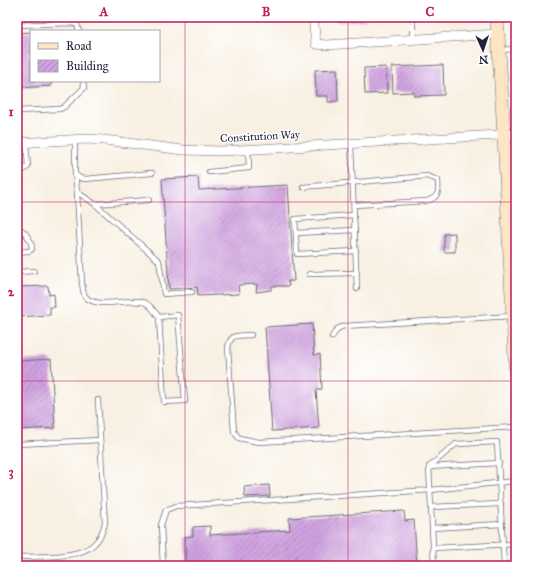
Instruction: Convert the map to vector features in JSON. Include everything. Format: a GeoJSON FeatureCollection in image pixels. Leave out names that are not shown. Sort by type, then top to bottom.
{"type":"FeatureCollection","features":[{"type":"Feature","properties":{"kind":"main road"},"geometry":{"type":"LineString","coordinates":[[497,17],[499,50],[510,135],[513,293],[512,316],[516,378]]}},
{"type":"Feature","properties":{"kind":"street"},"geometry":{"type":"LineString","coordinates":[[313,17],[316,44],[326,45],[498,34]]}},
{"type":"Feature","properties":{"kind":"street","name":"Constitution Way"},"geometry":{"type":"LineString","coordinates":[[21,142],[75,139],[104,140],[183,150],[222,151],[510,135]]}},
{"type":"Feature","properties":{"kind":"lane"},"geometry":{"type":"LineString","coordinates":[[413,17],[413,39]]}},
{"type":"Feature","properties":{"kind":"lane"},"geometry":{"type":"LineString","coordinates":[[17,25],[70,23],[77,24],[79,30]]}},
{"type":"Feature","properties":{"kind":"lane"},"geometry":{"type":"LineString","coordinates":[[499,50],[516,49]]}},
{"type":"Feature","properties":{"kind":"lane"},"geometry":{"type":"LineString","coordinates":[[17,111],[64,107],[84,88],[83,82]]}},
{"type":"Feature","properties":{"kind":"lane"},"geometry":{"type":"LineString","coordinates":[[75,139],[75,174],[82,284],[85,296],[92,302],[104,303],[139,301],[148,304],[159,317],[164,402],[185,401],[178,315],[159,317]]}},
{"type":"Feature","properties":{"kind":"lane"},"geometry":{"type":"LineString","coordinates":[[17,170],[26,169],[28,165],[21,142]]}},
{"type":"Feature","properties":{"kind":"lane"},"geometry":{"type":"LineString","coordinates":[[351,143],[358,289]]}},
{"type":"Feature","properties":{"kind":"lane"},"geometry":{"type":"LineString","coordinates":[[209,172],[249,168],[248,149]]}},
{"type":"Feature","properties":{"kind":"lane"},"geometry":{"type":"LineString","coordinates":[[75,174],[80,178],[85,179],[152,173]]}},
{"type":"Feature","properties":{"kind":"lane"},"geometry":{"type":"LineString","coordinates":[[304,187],[427,176],[438,180],[439,192],[433,199],[427,201],[354,205]]}},
{"type":"Feature","properties":{"kind":"lane"},"geometry":{"type":"LineString","coordinates":[[77,192],[94,204],[158,261],[164,294],[192,292]]}},
{"type":"Feature","properties":{"kind":"lane"},"geometry":{"type":"LineString","coordinates":[[94,204],[149,200]]}},
{"type":"Feature","properties":{"kind":"lane"},"geometry":{"type":"LineString","coordinates":[[354,215],[295,219],[298,254],[356,251]]}},
{"type":"Feature","properties":{"kind":"lane"},"geometry":{"type":"LineString","coordinates":[[17,228],[20,228],[31,241],[32,249],[29,251],[17,252]]}},
{"type":"Feature","properties":{"kind":"lane"},"geometry":{"type":"LineString","coordinates":[[296,233],[355,230]]}},
{"type":"Feature","properties":{"kind":"lane"},"geometry":{"type":"LineString","coordinates":[[17,272],[34,271]]}},
{"type":"Feature","properties":{"kind":"lane"},"geometry":{"type":"LineString","coordinates":[[309,274],[357,272]]}},
{"type":"Feature","properties":{"kind":"lane"},"geometry":{"type":"LineString","coordinates":[[332,337],[337,329],[344,326],[512,316]]}},
{"type":"Feature","properties":{"kind":"lane"},"geometry":{"type":"LineString","coordinates":[[251,335],[232,337],[229,340],[228,348],[234,432],[239,438],[259,442],[516,427]]}},
{"type":"Feature","properties":{"kind":"lane"},"geometry":{"type":"LineString","coordinates":[[17,557],[64,555],[81,552],[93,546],[102,535],[105,523],[98,400]]}},
{"type":"Feature","properties":{"kind":"lane"},"geometry":{"type":"LineString","coordinates":[[17,444],[100,440]]}},
{"type":"Feature","properties":{"kind":"lane"},"geometry":{"type":"LineString","coordinates":[[429,467],[456,444],[497,442],[504,566]]}},
{"type":"Feature","properties":{"kind":"lane"},"geometry":{"type":"LineString","coordinates":[[429,467],[499,463]]}},
{"type":"Feature","properties":{"kind":"lane"},"geometry":{"type":"LineString","coordinates":[[429,467],[434,566]]}},
{"type":"Feature","properties":{"kind":"lane"},"geometry":{"type":"LineString","coordinates":[[163,566],[161,525],[166,510],[176,506],[430,490],[516,481]]}},
{"type":"Feature","properties":{"kind":"lane"},"geometry":{"type":"LineString","coordinates":[[430,507],[501,504]]}},
{"type":"Feature","properties":{"kind":"lane"},"geometry":{"type":"LineString","coordinates":[[432,528],[502,524]]}},
{"type":"Feature","properties":{"kind":"lane"},"geometry":{"type":"LineString","coordinates":[[433,548],[516,544]]}},
{"type":"Feature","properties":{"kind":"building"},"geometry":{"type":"Polygon","coordinates":[[[338,17],[365,17],[365,20],[338,22],[338,17]]]}},
{"type":"Feature","properties":{"kind":"building"},"geometry":{"type":"Polygon","coordinates":[[[30,32],[30,82],[51,82],[51,86],[17,88],[17,33],[30,32]]]}},
{"type":"Feature","properties":{"kind":"building"},"geometry":{"type":"Polygon","coordinates":[[[443,65],[444,95],[414,96],[414,92],[393,93],[392,67],[443,65]]]}},
{"type":"Feature","properties":{"kind":"building"},"geometry":{"type":"Polygon","coordinates":[[[386,67],[387,93],[365,94],[364,68],[386,67]]]}},
{"type":"Feature","properties":{"kind":"building"},"geometry":{"type":"Polygon","coordinates":[[[337,69],[338,101],[328,102],[328,96],[316,96],[315,70],[337,69]]]}},
{"type":"Feature","properties":{"kind":"building"},"geometry":{"type":"Polygon","coordinates":[[[198,177],[199,190],[288,185],[294,281],[288,281],[289,286],[272,286],[271,290],[256,292],[257,284],[238,285],[239,294],[198,296],[197,287],[169,289],[162,179],[198,177]]]}},
{"type":"Feature","properties":{"kind":"building"},"geometry":{"type":"Polygon","coordinates":[[[455,233],[455,252],[444,252],[444,234],[455,233]]]}},
{"type":"Feature","properties":{"kind":"building"},"geometry":{"type":"Polygon","coordinates":[[[48,286],[49,295],[54,294],[55,307],[50,307],[50,315],[17,317],[17,287],[48,286]]]}},
{"type":"Feature","properties":{"kind":"building"},"geometry":{"type":"Polygon","coordinates":[[[312,324],[314,355],[320,354],[322,389],[316,390],[319,428],[272,431],[265,327],[312,324]]]}},
{"type":"Feature","properties":{"kind":"building"},"geometry":{"type":"Polygon","coordinates":[[[51,359],[55,428],[17,430],[17,361],[51,359]]]}},
{"type":"Feature","properties":{"kind":"building"},"geometry":{"type":"Polygon","coordinates":[[[269,485],[270,496],[245,497],[244,487],[269,485]]]}},
{"type":"Feature","properties":{"kind":"building"},"geometry":{"type":"Polygon","coordinates":[[[404,511],[405,521],[414,520],[417,566],[186,566],[185,537],[193,536],[193,527],[210,526],[210,535],[290,530],[289,518],[404,511]]]}}]}
